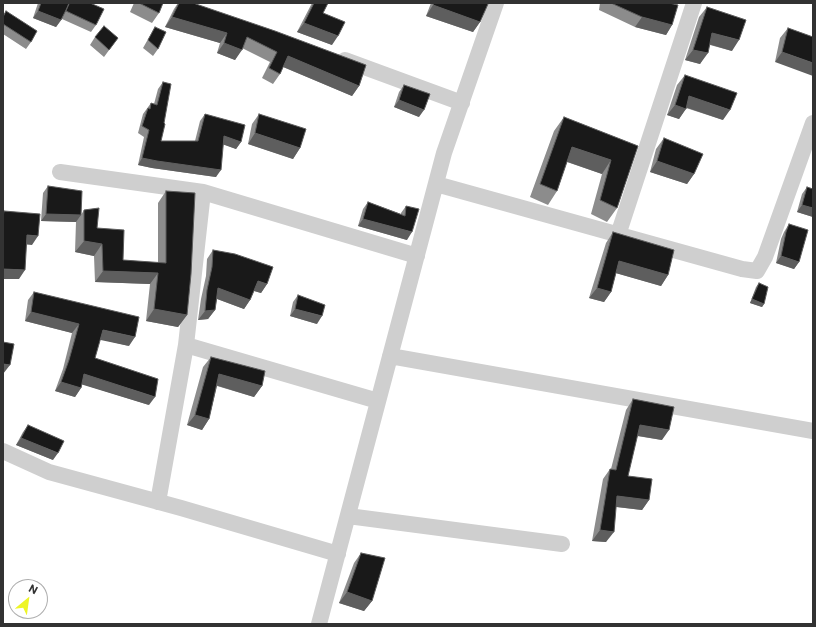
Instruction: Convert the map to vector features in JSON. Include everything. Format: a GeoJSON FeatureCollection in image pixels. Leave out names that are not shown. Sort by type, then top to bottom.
{"type":"FeatureCollection","features":[{"type":"Feature","properties":{"kind":"street"},"geometry":{"type":"LineString","coordinates":[[319,624],[444,153],[496,3]]}},
{"type":"Feature","properties":{"kind":"street"},"geometry":{"type":"LineString","coordinates":[[618,235],[694,3]]}},
{"type":"Feature","properties":{"kind":"street"},"geometry":{"type":"LineString","coordinates":[[329,54],[462,103]]}},
{"type":"Feature","properties":{"kind":"street"},"geometry":{"type":"LineString","coordinates":[[436,184],[742,269],[757,271],[765,257],[813,123]]}},
{"type":"Feature","properties":{"kind":"street"},"geometry":{"type":"LineString","coordinates":[[60,172],[203,192],[417,256]]}},
{"type":"Feature","properties":{"kind":"street"},"geometry":{"type":"LineString","coordinates":[[158,502],[186,345],[203,192]]}},
{"type":"Feature","properties":{"kind":"street"},"geometry":{"type":"LineString","coordinates":[[186,345],[378,401]]}},
{"type":"Feature","properties":{"kind":"street"},"geometry":{"type":"LineString","coordinates":[[390,356],[813,431]]}},
{"type":"Feature","properties":{"kind":"street"},"geometry":{"type":"LineString","coordinates":[[3,451],[49,472],[338,554]]}},
{"type":"Feature","properties":{"kind":"street"},"geometry":{"type":"LineString","coordinates":[[348,516],[562,544]]}},
{"type":"Feature","properties":{"kind":"building"},"geometry":{"type":"Polygon","coordinates":[[[41,3],[69,4],[61,20],[38,11],[41,3]]]}},
{"type":"Feature","properties":{"kind":"building"},"geometry":{"type":"Polygon","coordinates":[[[69,3],[90,3],[104,9],[96,25],[66,11],[69,3]]]}},
{"type":"Feature","properties":{"kind":"building"},"geometry":{"type":"Polygon","coordinates":[[[139,3],[163,3],[159,13],[139,3]]]}},
{"type":"Feature","properties":{"kind":"building"},"geometry":{"type":"Polygon","coordinates":[[[179,3],[193,3],[275,31],[366,65],[359,86],[288,56],[280,74],[269,68],[277,52],[247,37],[242,50],[224,43],[227,33],[172,17],[179,3]]]}},
{"type":"Feature","properties":{"kind":"building"},"geometry":{"type":"Polygon","coordinates":[[[314,3],[328,3],[323,13],[345,22],[338,36],[304,23],[314,3]]]}},
{"type":"Feature","properties":{"kind":"building"},"geometry":{"type":"Polygon","coordinates":[[[434,3],[488,4],[480,22],[433,5],[434,3]]]}},
{"type":"Feature","properties":{"kind":"building"},"geometry":{"type":"Polygon","coordinates":[[[611,3],[669,3],[678,5],[672,25],[642,17],[611,3]]]}},
{"type":"Feature","properties":{"kind":"building"},"geometry":{"type":"Polygon","coordinates":[[[707,7],[746,20],[739,40],[712,33],[708,53],[693,50],[707,7]]]}},
{"type":"Feature","properties":{"kind":"building"},"geometry":{"type":"Polygon","coordinates":[[[6,11],[37,31],[31,42],[3,24],[3,17],[6,11]]]}},
{"type":"Feature","properties":{"kind":"building"},"geometry":{"type":"Polygon","coordinates":[[[104,26],[118,38],[109,50],[95,37],[104,26]]]}},
{"type":"Feature","properties":{"kind":"building"},"geometry":{"type":"Polygon","coordinates":[[[155,27],[166,32],[158,49],[148,40],[155,27]]]}},
{"type":"Feature","properties":{"kind":"building"},"geometry":{"type":"Polygon","coordinates":[[[788,28],[813,37],[813,63],[782,52],[788,28]]]}},
{"type":"Feature","properties":{"kind":"building"},"geometry":{"type":"Polygon","coordinates":[[[685,75],[737,93],[730,110],[689,96],[686,109],[675,105],[685,75]]]}},
{"type":"Feature","properties":{"kind":"building"},"geometry":{"type":"Polygon","coordinates":[[[163,82],[171,84],[161,141],[198,141],[205,114],[245,125],[241,142],[224,136],[221,170],[142,158],[149,130],[142,126],[148,108],[150,109],[151,103],[157,105],[163,82]]]}},
{"type":"Feature","properties":{"kind":"building"},"geometry":{"type":"Polygon","coordinates":[[[404,85],[430,94],[424,110],[399,100],[404,85]]]}},
{"type":"Feature","properties":{"kind":"building"},"geometry":{"type":"Polygon","coordinates":[[[259,114],[306,129],[300,148],[255,133],[259,114]]]}},
{"type":"Feature","properties":{"kind":"building"},"geometry":{"type":"Polygon","coordinates":[[[564,117],[638,146],[617,208],[600,200],[611,160],[572,147],[557,191],[540,184],[564,117]]]}},
{"type":"Feature","properties":{"kind":"building"},"geometry":{"type":"Polygon","coordinates":[[[664,138],[703,154],[694,174],[657,161],[664,138]]]}},
{"type":"Feature","properties":{"kind":"building"},"geometry":{"type":"Polygon","coordinates":[[[48,186],[82,191],[81,215],[46,214],[48,186]]]}},
{"type":"Feature","properties":{"kind":"building"},"geometry":{"type":"Polygon","coordinates":[[[807,187],[813,189],[813,208],[802,205],[807,187]]]}},
{"type":"Feature","properties":{"kind":"building"},"geometry":{"type":"Polygon","coordinates":[[[166,191],[195,193],[191,274],[187,315],[154,309],[158,273],[103,271],[102,244],[84,241],[84,210],[99,208],[97,228],[124,230],[123,260],[166,263],[166,191]]]}},
{"type":"Feature","properties":{"kind":"building"},"geometry":{"type":"Polygon","coordinates":[[[368,202],[405,216],[406,206],[419,209],[412,232],[363,219],[368,202]]]}},
{"type":"Feature","properties":{"kind":"building"},"geometry":{"type":"Polygon","coordinates":[[[4,211],[40,214],[38,236],[27,235],[25,270],[3,269],[4,211]]]}},
{"type":"Feature","properties":{"kind":"building"},"geometry":{"type":"Polygon","coordinates":[[[789,224],[808,230],[799,262],[781,256],[789,224]]]}},
{"type":"Feature","properties":{"kind":"building"},"geometry":{"type":"Polygon","coordinates":[[[613,232],[674,250],[668,275],[619,261],[611,292],[597,288],[613,232]]]}},
{"type":"Feature","properties":{"kind":"building"},"geometry":{"type":"Polygon","coordinates":[[[213,250],[235,254],[273,267],[267,284],[258,281],[250,300],[218,288],[215,310],[205,311],[207,290],[212,267],[213,250]]]}},
{"type":"Feature","properties":{"kind":"building"},"geometry":{"type":"Polygon","coordinates":[[[759,283],[768,287],[764,304],[752,299],[759,283]]]}},
{"type":"Feature","properties":{"kind":"building"},"geometry":{"type":"Polygon","coordinates":[[[34,292],[139,317],[135,337],[103,330],[95,358],[158,379],[155,397],[84,374],[81,388],[61,382],[79,324],[31,312],[34,292]]]}},
{"type":"Feature","properties":{"kind":"building"},"geometry":{"type":"Polygon","coordinates":[[[298,295],[325,305],[322,316],[295,309],[298,295]]]}},
{"type":"Feature","properties":{"kind":"building"},"geometry":{"type":"Polygon","coordinates":[[[3,342],[14,344],[10,365],[3,364],[3,342]]]}},
{"type":"Feature","properties":{"kind":"building"},"geometry":{"type":"Polygon","coordinates":[[[211,357],[265,371],[262,386],[219,374],[209,419],[195,415],[211,357]]]}},
{"type":"Feature","properties":{"kind":"building"},"geometry":{"type":"Polygon","coordinates":[[[633,399],[674,407],[669,430],[640,425],[628,476],[652,479],[649,500],[617,496],[614,532],[600,530],[610,469],[616,470],[633,399]]]}},
{"type":"Feature","properties":{"kind":"building"},"geometry":{"type":"Polygon","coordinates":[[[28,425],[64,441],[58,453],[21,438],[28,425]]]}},
{"type":"Feature","properties":{"kind":"building"},"geometry":{"type":"Polygon","coordinates":[[[361,553],[385,558],[372,601],[347,592],[361,553]]]}}]}
